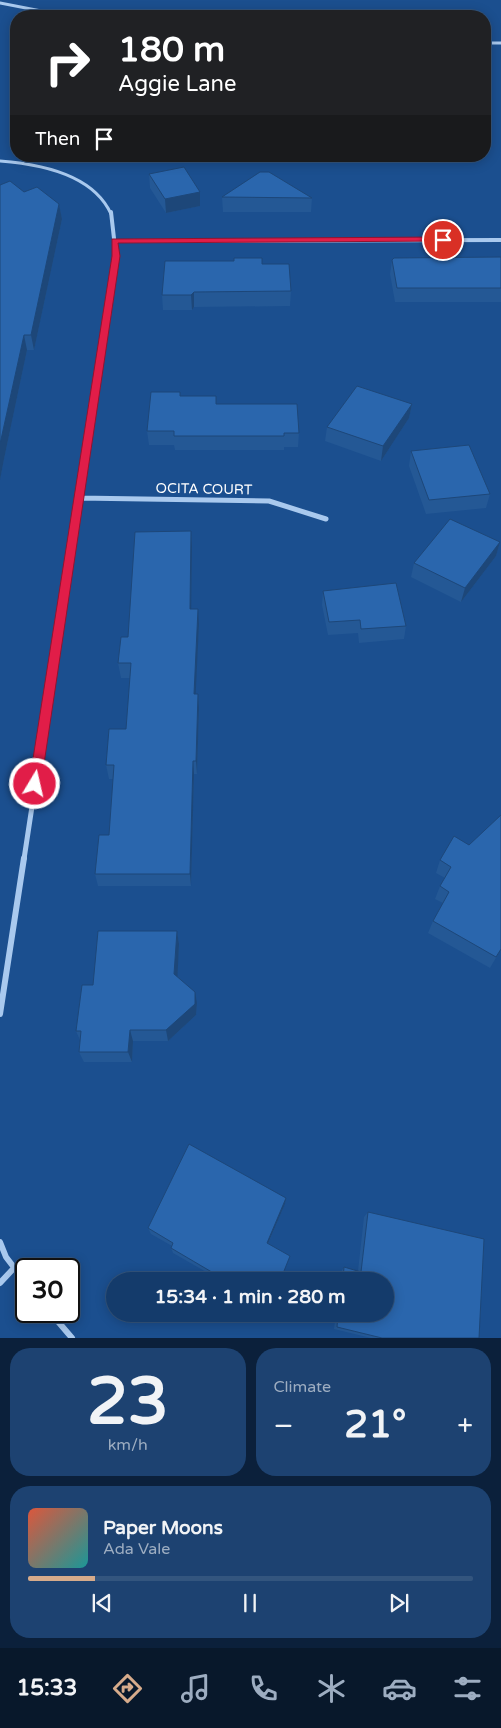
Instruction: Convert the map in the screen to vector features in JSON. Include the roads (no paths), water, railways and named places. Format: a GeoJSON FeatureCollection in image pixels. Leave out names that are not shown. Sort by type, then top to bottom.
{"type":"FeatureCollection","features":[{"type":"Feature","properties":{"kind":"street"},"geometry":{"type":"LineString","coordinates":[[0,3],[36,10]]}},
{"type":"Feature","properties":{"kind":"street"},"geometry":{"type":"LineString","coordinates":[[0,1014],[116,256],[112,212],[94,190],[65,173],[15,162]]}},
{"type":"Feature","properties":{"kind":"street"},"geometry":{"type":"LineString","coordinates":[[114,241],[501,240]]}},
{"type":"Feature","properties":{"kind":"street","name":"OCITA COURT"},"geometry":{"type":"LineString","coordinates":[[79,498],[269,501],[326,519]]}},
{"type":"Feature","properties":{"kind":"street"},"geometry":{"type":"LineString","coordinates":[[0,1242],[6,1258],[14,1268],[0,1283]]}},
{"type":"Feature","properties":{"kind":"street"},"geometry":{"type":"LineString","coordinates":[[59,1323],[72,1338]]}}]}
